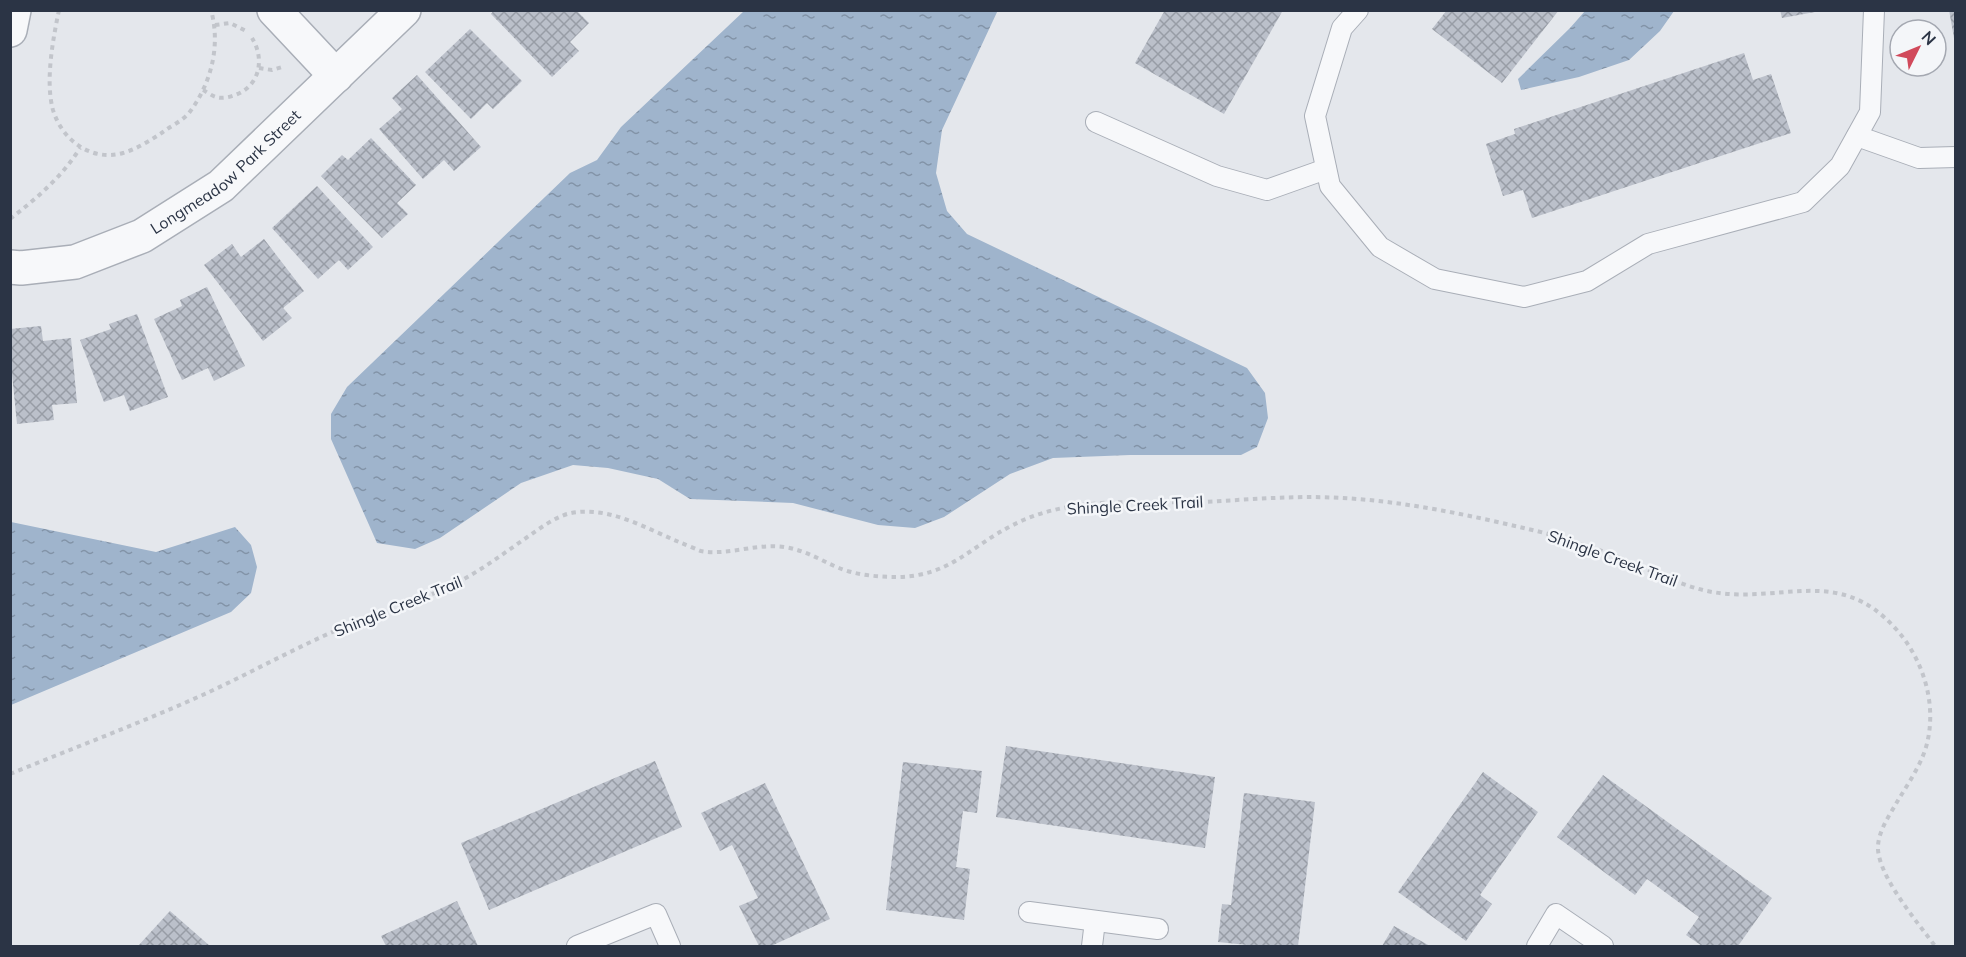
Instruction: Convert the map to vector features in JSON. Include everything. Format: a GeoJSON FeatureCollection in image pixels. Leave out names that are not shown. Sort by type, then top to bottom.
{"type":"FeatureCollection","features":[{"type":"Feature","properties":{"kind":"street"},"geometry":{"type":"LineString","coordinates":[[10,30],[14,10]]}},
{"type":"Feature","properties":{"kind":"street"},"geometry":{"type":"LineString","coordinates":[[274,10],[336,76]]}},
{"type":"Feature","properties":{"kind":"street","name":"Longmeadow Park Street"},"geometry":{"type":"LineString","coordinates":[[10,267],[21,268],[75,262],[142,236],[221,186],[404,10]]}},
{"type":"Feature","properties":{"kind":"lane"},"geometry":{"type":"LineString","coordinates":[[1358,10],[1342,28],[1315,116],[1330,186],[1380,247],[1435,279],[1524,297],[1587,281],[1648,244],[1803,202],[1840,166],[1870,112],[1874,10]]}},
{"type":"Feature","properties":{"kind":"lane"},"geometry":{"type":"LineString","coordinates":[[1096,122],[1217,176],[1267,190],[1326,169]]}},
{"type":"Feature","properties":{"kind":"lane"},"geometry":{"type":"LineString","coordinates":[[1857,136],[1919,158],[1956,157]]}},
{"type":"Feature","properties":{"kind":"lane"},"geometry":{"type":"LineString","coordinates":[[1029,912],[1158,929]]}},
{"type":"Feature","properties":{"kind":"lane"},"geometry":{"type":"LineString","coordinates":[[578,946],[656,914],[669,946]]}},
{"type":"Feature","properties":{"kind":"lane"},"geometry":{"type":"LineString","coordinates":[[1538,946],[1556,914],[1603,946]]}},
{"type":"Feature","properties":{"kind":"lane"},"geometry":{"type":"LineString","coordinates":[[1092,946],[1095,921]]}},
{"type":"Feature","properties":{"kind":"path"},"geometry":{"type":"LineString","coordinates":[[59,10],[52,41],[53,109],[62,130],[80,148],[100,154],[121,153],[148,142],[187,115],[203,90],[215,50],[215,25],[211,10]]}},
{"type":"Feature","properties":{"kind":"path"},"geometry":{"type":"LineString","coordinates":[[203,90],[218,98],[240,93],[250,86],[259,68],[259,57],[247,31],[230,23],[215,25]]}},
{"type":"Feature","properties":{"kind":"path"},"geometry":{"type":"LineString","coordinates":[[10,219],[50,187],[71,164],[80,148]]}},
{"type":"Feature","properties":{"kind":"path","name":"Shingle Creek Trail"},"geometry":{"type":"LineString","coordinates":[[10,774],[205,694],[347,625],[442,590],[474,574],[564,515],[588,511],[612,514],[700,551],[764,545],[787,547],[808,552],[840,569],[892,577],[920,576],[944,569],[1014,524],[1048,511],[1085,505],[1289,496],[1348,498],[1421,508],[1532,530],[1609,553],[1678,582],[1709,591],[1741,594],[1831,590],[1854,596],[1876,610],[1898,630],[1915,655],[1925,678],[1930,707],[1928,741],[1916,771],[1886,821],[1878,842],[1879,857],[1889,880],[1935,946]]}},
{"type":"Feature","properties":{"kind":"water"},"geometry":{"type":"Polygon","coordinates":[[[998,10],[942,130],[936,173],[947,211],[967,234],[1247,368],[1265,393],[1268,418],[1257,447],[1241,455],[1053,458],[1010,474],[944,517],[915,528],[878,525],[793,503],[690,499],[658,479],[608,468],[573,465],[521,483],[440,538],[415,549],[377,543],[331,439],[331,414],[347,387],[570,173],[597,160],[621,127],[744,11],[998,10]]]}},
{"type":"Feature","properties":{"kind":"water"},"geometry":{"type":"Polygon","coordinates":[[[1585,11],[1674,11],[1660,31],[1629,60],[1579,77],[1521,90],[1518,79],[1585,11]]]}},
{"type":"Feature","properties":{"kind":"water"},"geometry":{"type":"Polygon","coordinates":[[[11,522],[156,552],[235,527],[251,545],[257,567],[251,593],[231,612],[11,705],[11,522]]]}},
{"type":"Feature","properties":{"kind":"building"},"geometry":{"type":"Polygon","coordinates":[[[494,10],[576,10],[589,23],[570,42],[579,51],[552,77],[491,14],[494,10]]]}},
{"type":"Feature","properties":{"kind":"building"},"geometry":{"type":"Polygon","coordinates":[[[1165,10],[1283,10],[1224,114],[1135,63],[1165,10]]]}},
{"type":"Feature","properties":{"kind":"building"},"geometry":{"type":"Polygon","coordinates":[[[1447,10],[1559,10],[1502,83],[1432,29],[1447,10]]]}},
{"type":"Feature","properties":{"kind":"building"},"geometry":{"type":"Polygon","coordinates":[[[1780,10],[1815,10],[1815,12],[1782,18],[1780,10]]]}},
{"type":"Feature","properties":{"kind":"building"},"geometry":{"type":"Polygon","coordinates":[[[1949,10],[1956,10],[1956,38],[1954,38],[1949,10]]]}},
{"type":"Feature","properties":{"kind":"building"},"geometry":{"type":"Polygon","coordinates":[[[470,29],[522,81],[493,109],[487,103],[471,119],[425,72],[470,29]]]}},
{"type":"Feature","properties":{"kind":"building"},"geometry":{"type":"Polygon","coordinates":[[[1744,53],[1753,80],[1771,74],[1791,133],[1532,218],[1523,190],[1503,196],[1486,144],[1515,134],[1514,129],[1744,53]]]}},
{"type":"Feature","properties":{"kind":"building"},"geometry":{"type":"Polygon","coordinates":[[[417,75],[481,147],[454,171],[444,160],[423,179],[379,129],[402,109],[392,98],[417,75]]]}},
{"type":"Feature","properties":{"kind":"building"},"geometry":{"type":"Polygon","coordinates":[[[371,138],[416,185],[397,203],[408,214],[382,238],[321,176],[342,155],[348,160],[371,138]]]}},
{"type":"Feature","properties":{"kind":"building"},"geometry":{"type":"Polygon","coordinates":[[[317,186],[373,247],[348,270],[339,260],[318,279],[272,228],[317,186]]]}},
{"type":"Feature","properties":{"kind":"building"},"geometry":{"type":"Polygon","coordinates":[[[264,239],[304,291],[283,308],[292,318],[263,341],[204,265],[232,244],[241,257],[264,239]]]}},
{"type":"Feature","properties":{"kind":"building"},"geometry":{"type":"Polygon","coordinates":[[[207,287],[245,366],[214,381],[208,368],[182,380],[154,319],[182,306],[180,300],[207,287]]]}},
{"type":"Feature","properties":{"kind":"building"},"geometry":{"type":"Polygon","coordinates":[[[137,314],[168,397],[130,411],[124,395],[104,402],[80,340],[111,329],[109,324],[137,314]]]}},
{"type":"Feature","properties":{"kind":"building"},"geometry":{"type":"Polygon","coordinates":[[[41,326],[43,341],[71,338],[77,403],[52,405],[54,420],[17,424],[10,354],[10,329],[41,326]]]}},
{"type":"Feature","properties":{"kind":"building"},"geometry":{"type":"Polygon","coordinates":[[[1006,746],[1215,777],[1205,848],[996,817],[1006,746]]]}},
{"type":"Feature","properties":{"kind":"building"},"geometry":{"type":"Polygon","coordinates":[[[655,761],[682,827],[489,910],[461,843],[655,761]]]}},
{"type":"Feature","properties":{"kind":"building"},"geometry":{"type":"Polygon","coordinates":[[[903,762],[982,771],[977,813],[963,811],[956,867],[970,869],[964,920],[886,910],[903,762]]]}},
{"type":"Feature","properties":{"kind":"building"},"geometry":{"type":"Polygon","coordinates":[[[1483,772],[1538,812],[1480,895],[1492,904],[1466,941],[1398,892],[1483,772]]]}},
{"type":"Feature","properties":{"kind":"building"},"geometry":{"type":"Polygon","coordinates":[[[1603,775],[1772,898],[1738,946],[1702,946],[1686,935],[1699,917],[1647,879],[1635,895],[1557,837],[1603,775]]]}},
{"type":"Feature","properties":{"kind":"building"},"geometry":{"type":"Polygon","coordinates":[[[765,783],[830,919],[771,946],[759,946],[739,906],[758,898],[732,845],[720,851],[701,813],[765,783]]]}},
{"type":"Feature","properties":{"kind":"building"},"geometry":{"type":"Polygon","coordinates":[[[1244,793],[1315,802],[1298,946],[1257,946],[1218,942],[1222,904],[1231,905],[1244,793]]]}},
{"type":"Feature","properties":{"kind":"building"},"geometry":{"type":"Polygon","coordinates":[[[457,901],[478,946],[386,946],[381,936],[457,901]]]}},
{"type":"Feature","properties":{"kind":"building"},"geometry":{"type":"Polygon","coordinates":[[[170,911],[210,946],[138,946],[170,911]]]}},
{"type":"Feature","properties":{"kind":"building"},"geometry":{"type":"Polygon","coordinates":[[[1394,926],[1430,946],[1382,946],[1394,926]]]}}]}
